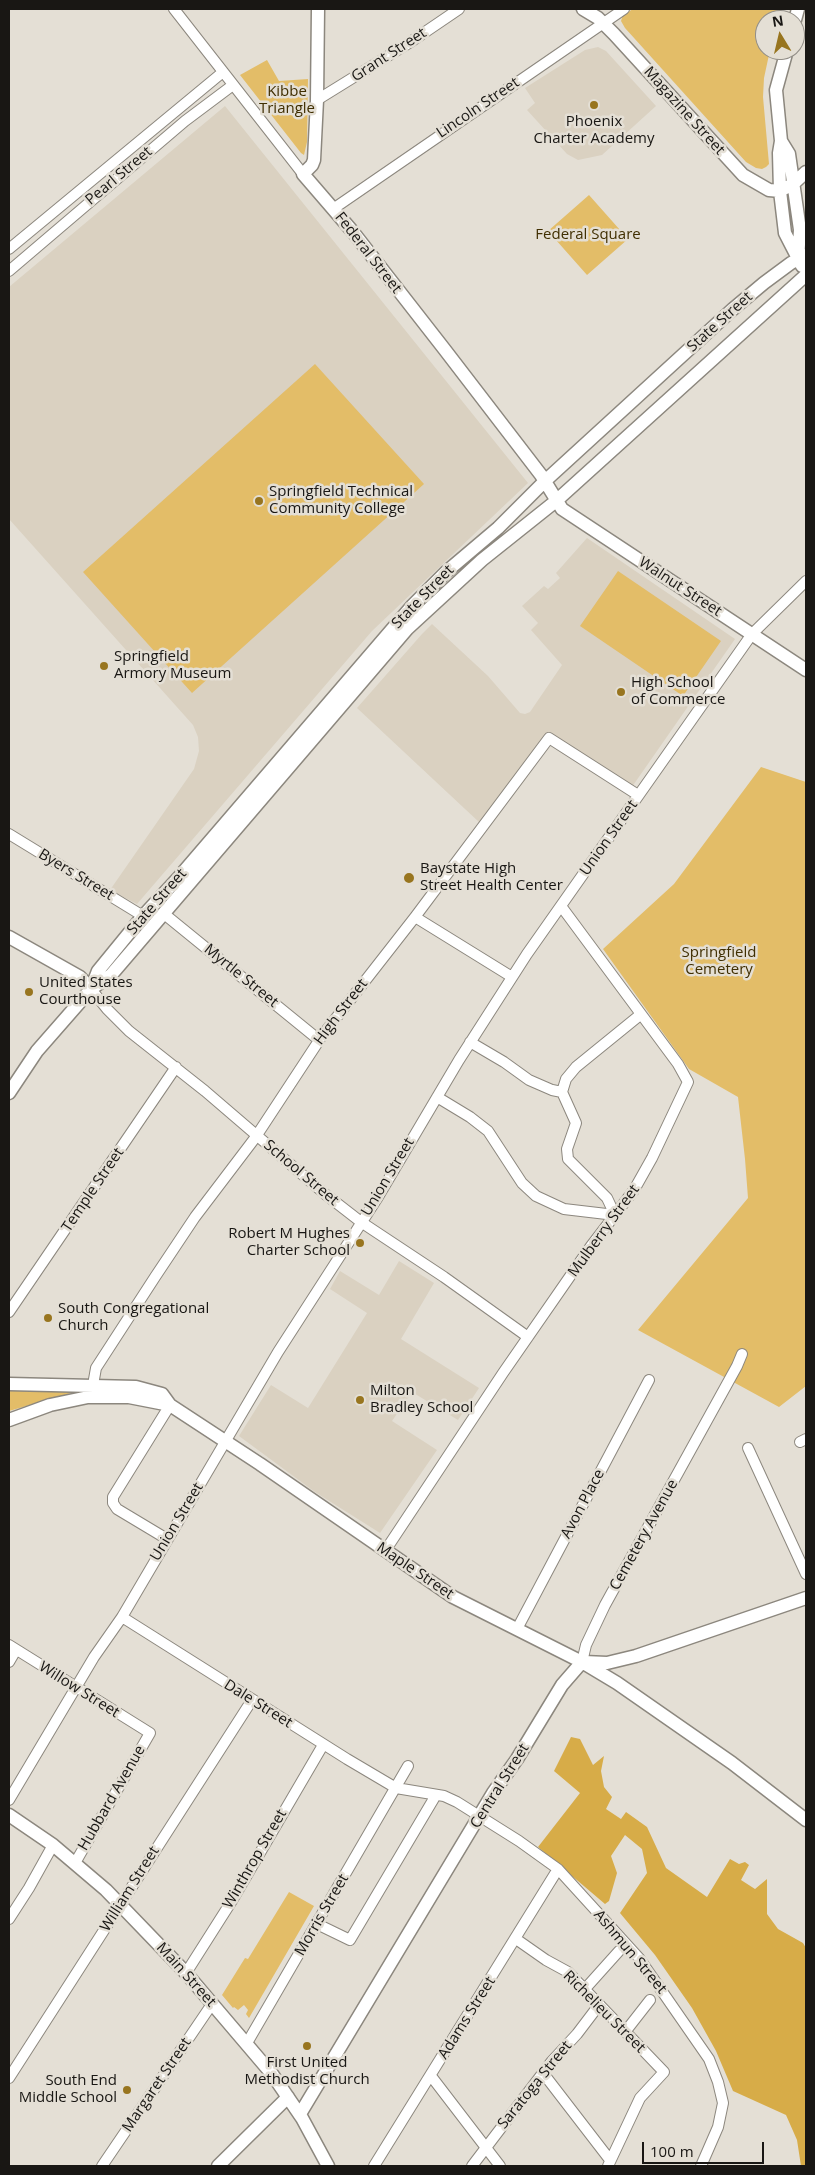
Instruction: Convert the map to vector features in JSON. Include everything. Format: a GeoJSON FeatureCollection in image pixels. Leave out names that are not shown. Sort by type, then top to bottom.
{"type":"FeatureCollection","features":[{"type":"Feature","properties":{"kind":"main road"},"geometry":{"type":"LineString","coordinates":[[303,174],[313,163],[317,100],[318,9]]}},
{"type":"Feature","properties":{"kind":"main road","name":"Magazine Street"},"geometry":{"type":"LineString","coordinates":[[583,9],[604,24],[732,165],[760,186],[769,190],[780,191]]}},
{"type":"Feature","properties":{"kind":"main road"},"geometry":{"type":"LineString","coordinates":[[784,60],[776,90],[781,142],[779,153],[783,225],[789,242],[802,257]]}},
{"type":"Feature","properties":{"kind":"main road"},"geometry":{"type":"LineString","coordinates":[[781,142],[788,154],[806,275]]}},
{"type":"Feature","properties":{"kind":"main road"},"geometry":{"type":"LineString","coordinates":[[780,191],[793,184],[806,172]]}},
{"type":"Feature","properties":{"kind":"main road","name":"Federal Street"},"geometry":{"type":"LineString","coordinates":[[303,174],[445,350],[545,481],[556,501]]}},
{"type":"Feature","properties":{"kind":"main road","name":"State Street"},"geometry":{"type":"LineString","coordinates":[[91,988],[98,971],[143,916],[180,876],[370,653],[446,572],[498,528],[545,481],[764,282],[802,257]]}},
{"type":"Feature","properties":{"kind":"main road","name":"State Street"},"geometry":{"type":"LineString","coordinates":[[9,1093],[38,1051],[91,988],[111,975],[407,630],[509,538],[556,501],[806,275]]}},
{"type":"Feature","properties":{"kind":"main road"},"geometry":{"type":"LineString","coordinates":[[662,376],[676,391]]}},
{"type":"Feature","properties":{"kind":"main road","name":"Walnut Street"},"geometry":{"type":"LineString","coordinates":[[556,501],[574,519],[806,670]]}},
{"type":"Feature","properties":{"kind":"main road"},"geometry":{"type":"LineString","coordinates":[[446,572],[456,584]]}},
{"type":"Feature","properties":{"kind":"main road"},"geometry":{"type":"LineString","coordinates":[[9,937],[80,977],[91,988]]}},
{"type":"Feature","properties":{"kind":"main road","name":"Maple Street"},"geometry":{"type":"LineString","coordinates":[[9,1384],[128,1385],[162,1394],[170,1406],[453,1597],[582,1662],[617,1683],[732,1763],[806,1820]]}},
{"type":"Feature","properties":{"kind":"main road"},"geometry":{"type":"LineString","coordinates":[[9,1420],[50,1405],[88,1397],[130,1397],[170,1406]]}},
{"type":"Feature","properties":{"kind":"main road"},"geometry":{"type":"LineString","coordinates":[[582,1662],[607,1663],[636,1656],[806,1598]]}},
{"type":"Feature","properties":{"kind":"main road","name":"Central Street"},"geometry":{"type":"LineString","coordinates":[[300,2114],[480,1816],[562,1685],[582,1662]]}},
{"type":"Feature","properties":{"kind":"main road","name":"Main Street"},"geometry":{"type":"LineString","coordinates":[[9,1815],[75,1863],[120,1903],[186,1973],[247,2043],[288,2097],[300,2114],[328,2166]]}},
{"type":"Feature","properties":{"kind":"main road"},"geometry":{"type":"LineString","coordinates":[[218,2166],[288,2097]]}},
{"type":"Feature","properties":{"kind":"street","name":"Federal Street"},"geometry":{"type":"LineString","coordinates":[[174,9],[303,174]]}},
{"type":"Feature","properties":{"kind":"street","name":"Grant Street"},"geometry":{"type":"LineString","coordinates":[[317,100],[409,43],[459,9]]}},
{"type":"Feature","properties":{"kind":"street","name":"Lincoln Street"},"geometry":{"type":"LineString","coordinates":[[333,209],[481,105],[624,9]]}},
{"type":"Feature","properties":{"kind":"street","name":"Pearl Street"},"geometry":{"type":"LineString","coordinates":[[9,249],[223,72]]}},
{"type":"Feature","properties":{"kind":"street","name":"Pearl Street"},"geometry":{"type":"LineString","coordinates":[[9,271],[185,121],[233,85]]}},
{"type":"Feature","properties":{"kind":"street","name":"Union Street"},"geometry":{"type":"LineString","coordinates":[[9,1800],[76,1688],[122,1616],[278,1352],[330,1274],[470,1042],[512,977],[752,634],[806,581]]}},
{"type":"Feature","properties":{"kind":"street","name":"High Street"},"geometry":{"type":"LineString","coordinates":[[93,1385],[96,1368],[155,1276],[195,1218],[257,1135],[319,1040],[416,917],[549,738],[638,795]]}},
{"type":"Feature","properties":{"kind":"street","name":"Byers Street"},"geometry":{"type":"LineString","coordinates":[[9,834],[143,916]]}},
{"type":"Feature","properties":{"kind":"street","name":"Mulberry Street"},"geometry":{"type":"LineString","coordinates":[[385,1552],[418,1498],[528,1337],[644,1174],[688,1082],[678,1064],[561,906]]}},
{"type":"Feature","properties":{"kind":"street","name":"Myrtle Street"},"geometry":{"type":"LineString","coordinates":[[163,913],[319,1040]]}},
{"type":"Feature","properties":{"kind":"street"},"geometry":{"type":"LineString","coordinates":[[416,917],[512,977]]}},
{"type":"Feature","properties":{"kind":"street","name":"School Street"},"geometry":{"type":"LineString","coordinates":[[91,988],[107,1010],[128,1031],[176,1067],[361,1222],[444,1277],[528,1337]]}},
{"type":"Feature","properties":{"kind":"street"},"geometry":{"type":"LineString","coordinates":[[615,1215],[607,1198],[568,1159],[567,1149],[576,1123],[562,1092],[566,1079],[576,1067],[640,1015]]}},
{"type":"Feature","properties":{"kind":"street"},"geometry":{"type":"LineString","coordinates":[[470,1042],[504,1062],[529,1080],[552,1090],[562,1092]]}},
{"type":"Feature","properties":{"kind":"street","name":"Temple Street"},"geometry":{"type":"LineString","coordinates":[[9,1312],[176,1067]]}},
{"type":"Feature","properties":{"kind":"street"},"geometry":{"type":"LineString","coordinates":[[437,1097],[488,1131],[522,1183],[536,1196],[564,1209],[615,1215]]}},
{"type":"Feature","properties":{"kind":"street","name":"Cemetery Avenue"},"geometry":{"type":"LineString","coordinates":[[582,1662],[586,1645],[605,1605],[742,1354]]}},
{"type":"Feature","properties":{"kind":"street","name":"Avon Place"},"geometry":{"type":"LineString","coordinates":[[517,1629],[649,1380]]}},
{"type":"Feature","properties":{"kind":"street"},"geometry":{"type":"LineString","coordinates":[[167,1539],[117,1509],[113,1503],[113,1497],[170,1406]]}},
{"type":"Feature","properties":{"kind":"street"},"geometry":{"type":"LineString","coordinates":[[748,1448],[806,1574]]}},
{"type":"Feature","properties":{"kind":"street","name":"Dale Street"},"geometry":{"type":"LineString","coordinates":[[122,1616],[322,1745],[396,1788]]}},
{"type":"Feature","properties":{"kind":"street"},"geometry":{"type":"LineString","coordinates":[[9,1662],[12,1647]]}},
{"type":"Feature","properties":{"kind":"street","name":"Willow Street"},"geometry":{"type":"LineString","coordinates":[[12,1647],[150,1733]]}},
{"type":"Feature","properties":{"kind":"street","name":"William Street"},"geometry":{"type":"LineString","coordinates":[[9,2078],[252,1700]]}},
{"type":"Feature","properties":{"kind":"street","name":"Hubbard Avenue"},"geometry":{"type":"LineString","coordinates":[[75,1863],[150,1733]]}},
{"type":"Feature","properties":{"kind":"street","name":"Winthrop Street"},"geometry":{"type":"LineString","coordinates":[[186,1973],[237,1891],[322,1745]]}},
{"type":"Feature","properties":{"kind":"street","name":"Morris Street"},"geometry":{"type":"LineString","coordinates":[[247,2043],[408,1766]]}},
{"type":"Feature","properties":{"kind":"street"},"geometry":{"type":"LineString","coordinates":[[396,1788],[436,1795],[457,1802],[480,1816]]}},
{"type":"Feature","properties":{"kind":"street"},"geometry":{"type":"LineString","coordinates":[[317,1924],[350,1940],[436,1795]]}},
{"type":"Feature","properties":{"kind":"street","name":"Ashmun Street"},"geometry":{"type":"LineString","coordinates":[[480,1816],[558,1869],[639,1958],[710,2059],[723,2103],[718,2127],[701,2166]]}},
{"type":"Feature","properties":{"kind":"street"},"geometry":{"type":"LineString","coordinates":[[9,1919],[52,1846]]}},
{"type":"Feature","properties":{"kind":"street","name":"Adams Street"},"geometry":{"type":"LineString","coordinates":[[374,2166],[558,1869]]}},
{"type":"Feature","properties":{"kind":"street","name":"Richelieu Street"},"geometry":{"type":"LineString","coordinates":[[516,1939],[546,1960],[568,1972],[664,2072],[640,2098],[609,2163]]}},
{"type":"Feature","properties":{"kind":"street"},"geometry":{"type":"LineString","coordinates":[[584,1990],[619,1952]]}},
{"type":"Feature","properties":{"kind":"street"},"geometry":{"type":"LineString","coordinates":[[625,2032],[650,2000]]}},
{"type":"Feature","properties":{"kind":"street","name":"Margaret Street"},"geometry":{"type":"LineString","coordinates":[[102,2166],[212,2004]]}},
{"type":"Feature","properties":{"kind":"street","name":"Saratoga Street"},"geometry":{"type":"LineString","coordinates":[[472,2166],[543,2073],[599,2005]]}},
{"type":"Feature","properties":{"kind":"street"},"geometry":{"type":"LineString","coordinates":[[543,2073],[609,2163]]}},
{"type":"Feature","properties":{"kind":"street"},"geometry":{"type":"LineString","coordinates":[[431,2076],[500,2166]]}},
{"type":"Feature","properties":{"kind":"shaded area","name":"Phoenix Charter Academy"},"geometry":{"type":"Polygon","coordinates":[[[598,47],[606,51],[656,106],[602,155],[578,160],[567,154],[527,110],[535,103],[525,88],[585,50],[598,47]]]}},
{"type":"Feature","properties":{"kind":"shaded area","name":"Springfield Technical Community College"},"geometry":{"type":"Polygon","coordinates":[[[225,106],[528,483],[372,631],[137,904],[110,890],[194,769],[199,751],[198,737],[193,725],[9,519],[9,287],[225,106]]]}},
{"type":"Feature","properties":{"kind":"shaded area","name":"High School of Commerce"},"geometry":{"type":"Polygon","coordinates":[[[587,538],[735,639],[627,794],[544,739],[480,823],[357,708],[432,624],[488,676],[520,713],[530,712],[562,665],[531,630],[538,623],[522,606],[544,586],[548,589],[560,578],[556,573],[587,538]]]}},
{"type":"Feature","properties":{"kind":"shaded area","name":"Milton Bradley School"},"geometry":{"type":"Polygon","coordinates":[[[399,1261],[434,1283],[401,1339],[479,1388],[458,1420],[412,1392],[392,1421],[437,1450],[380,1533],[315,1492],[239,1436],[271,1385],[308,1408],[367,1313],[330,1289],[340,1271],[379,1295],[399,1261]]]}},
{"type":"Feature","properties":{"kind":"shaded area"},"geometry":{"type":"Polygon","coordinates":[[[571,1737],[580,1739],[593,1765],[604,1756],[601,1771],[604,1787],[612,1797],[606,1809],[621,1819],[626,1812],[647,1827],[666,1868],[707,1897],[730,1859],[739,1864],[745,1862],[749,1865],[741,1880],[755,1889],[767,1879],[767,1914],[778,1929],[803,1943],[806,1948],[806,2166],[801,2166],[797,2140],[786,2115],[733,2091],[716,2051],[692,2008],[655,1955],[620,1913],[647,1873],[642,1849],[625,1835],[611,1856],[617,1873],[609,1901],[605,1904],[538,1847],[580,1793],[554,1771],[571,1737]]]}},
{"type":"Feature","properties":{"kind":"green space"},"geometry":{"type":"Polygon","coordinates":[[[633,9],[782,9],[755,10],[755,60],[768,60],[763,97],[769,164],[766,167],[762,169],[756,168],[746,162],[625,28],[621,21],[623,15],[633,9]]]}},
{"type":"Feature","properties":{"kind":"green space","name":"Kibbe Triangle"},"geometry":{"type":"Polygon","coordinates":[[[267,60],[279,81],[308,79],[307,142],[304,155],[240,75],[267,60]]]}},
{"type":"Feature","properties":{"kind":"green space","name":"Federal Square"},"geometry":{"type":"Polygon","coordinates":[[[589,195],[628,239],[587,275],[548,231],[589,195]]]}},
{"type":"Feature","properties":{"kind":"green space"},"geometry":{"type":"Polygon","coordinates":[[[315,364],[424,484],[192,693],[83,572],[315,364]]]}},
{"type":"Feature","properties":{"kind":"green space"},"geometry":{"type":"Polygon","coordinates":[[[618,571],[721,641],[683,696],[580,626],[618,571]]]}},
{"type":"Feature","properties":{"kind":"green space","name":"Springfield Cemetery"},"geometry":{"type":"Polygon","coordinates":[[[761,767],[806,782],[806,1386],[779,1407],[638,1330],[748,1198],[745,1159],[738,1097],[689,1069],[603,949],[674,884],[761,767]]]}},
{"type":"Feature","properties":{"kind":"green space"},"geometry":{"type":"Polygon","coordinates":[[[9,1390],[82,1390],[9,1411],[9,1390]]]}},
{"type":"Feature","properties":{"kind":"green space"},"geometry":{"type":"Polygon","coordinates":[[[289,1892],[314,1906],[249,2018],[246,2014],[248,2010],[244,2005],[238,2010],[233,2008],[222,1995],[245,1958],[248,1959],[289,1892]]]}},
{"type":"Feature","properties":{"kind":"place","name":"Phoenix Charter Academy"},"geometry":{"type":"Point","coordinates":[594,105]}},
{"type":"Feature","properties":{"kind":"place","name":"Springfield Technical Community College"},"geometry":{"type":"Point","coordinates":[259,501]}},
{"type":"Feature","properties":{"kind":"place","name":"Springfield Armory Museum"},"geometry":{"type":"Point","coordinates":[104,666]}},
{"type":"Feature","properties":{"kind":"place","name":"High School of Commerce"},"geometry":{"type":"Point","coordinates":[621,692]}},
{"type":"Feature","properties":{"kind":"place","name":"Baystate High Street Health Center"},"geometry":{"type":"Point","coordinates":[409,878]}},
{"type":"Feature","properties":{"kind":"place","name":"United States Courthouse"},"geometry":{"type":"Point","coordinates":[29,992]}},
{"type":"Feature","properties":{"kind":"place","name":"Robert M Hughes Charter School"},"geometry":{"type":"Point","coordinates":[360,1243]}},
{"type":"Feature","properties":{"kind":"place","name":"South Congregational Church"},"geometry":{"type":"Point","coordinates":[48,1318]}},
{"type":"Feature","properties":{"kind":"place","name":"Milton Bradley School"},"geometry":{"type":"Point","coordinates":[360,1400]}},
{"type":"Feature","properties":{"kind":"place","name":"First United Methodist Church"},"geometry":{"type":"Point","coordinates":[307,2046]}},
{"type":"Feature","properties":{"kind":"place","name":"South End Middle School"},"geometry":{"type":"Point","coordinates":[127,2090]}}]}
